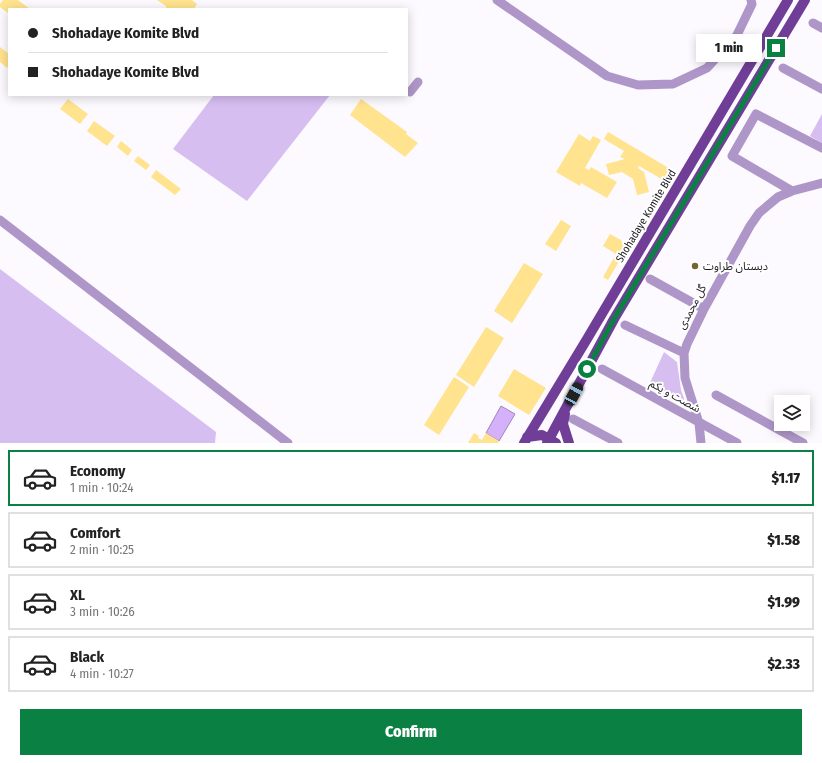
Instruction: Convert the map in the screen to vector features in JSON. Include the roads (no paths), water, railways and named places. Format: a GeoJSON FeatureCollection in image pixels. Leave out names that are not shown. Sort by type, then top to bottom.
{"type":"FeatureCollection","features":[{"type":"Feature","properties":{"kind":"main road","name":"Shohadaye Komite Blvd"},"geometry":{"type":"LineString","coordinates":[[527,441],[788,0]]}},
{"type":"Feature","properties":{"kind":"main road"},"geometry":{"type":"LineString","coordinates":[[527,441],[542,435],[552,442],[567,406],[614,319],[806,1]]}},
{"type":"Feature","properties":{"kind":"main road"},"geometry":{"type":"LineString","coordinates":[[567,406],[563,424],[569,443]]}},
{"type":"Feature","properties":{"kind":"street"},"geometry":{"type":"LineString","coordinates":[[497,0],[607,76],[638,85],[674,84],[707,68],[737,35],[752,4],[751,0]]}},
{"type":"Feature","properties":{"kind":"street"},"geometry":{"type":"LineString","coordinates":[[813,23],[822,28]]}},
{"type":"Feature","properties":{"kind":"street"},"geometry":{"type":"LineString","coordinates":[[783,68],[822,89]]}},
{"type":"Feature","properties":{"kind":"street"},"geometry":{"type":"LineString","coordinates":[[410,92],[418,82]]}},
{"type":"Feature","properties":{"kind":"street"},"geometry":{"type":"LineString","coordinates":[[792,191],[732,156],[756,114],[822,148]]}},
{"type":"Feature","properties":{"kind":"street","name":"گل محمدی"},"geometry":{"type":"LineString","coordinates":[[701,443],[699,423],[685,378],[684,353],[687,344],[704,309],[759,212],[778,197],[792,191],[822,183]]}},
{"type":"Feature","properties":{"kind":"street"},"geometry":{"type":"LineString","coordinates":[[0,220],[288,443]]}},
{"type":"Feature","properties":{"kind":"street"},"geometry":{"type":"LineString","coordinates":[[650,279],[704,309]]}},
{"type":"Feature","properties":{"kind":"street"},"geometry":{"type":"LineString","coordinates":[[625,325],[684,353]]}},
{"type":"Feature","properties":{"kind":"street","name":"شصت و یکم"},"geometry":{"type":"LineString","coordinates":[[602,369],[737,443]]}},
{"type":"Feature","properties":{"kind":"street"},"geometry":{"type":"LineString","coordinates":[[716,395],[803,443]]}},
{"type":"Feature","properties":{"kind":"street"},"geometry":{"type":"LineString","coordinates":[[573,419],[618,443]]}},
{"type":"Feature","properties":{"kind":"place","name":"دبستان طراوت"},"geometry":{"type":"Point","coordinates":[695,266]}}]}
